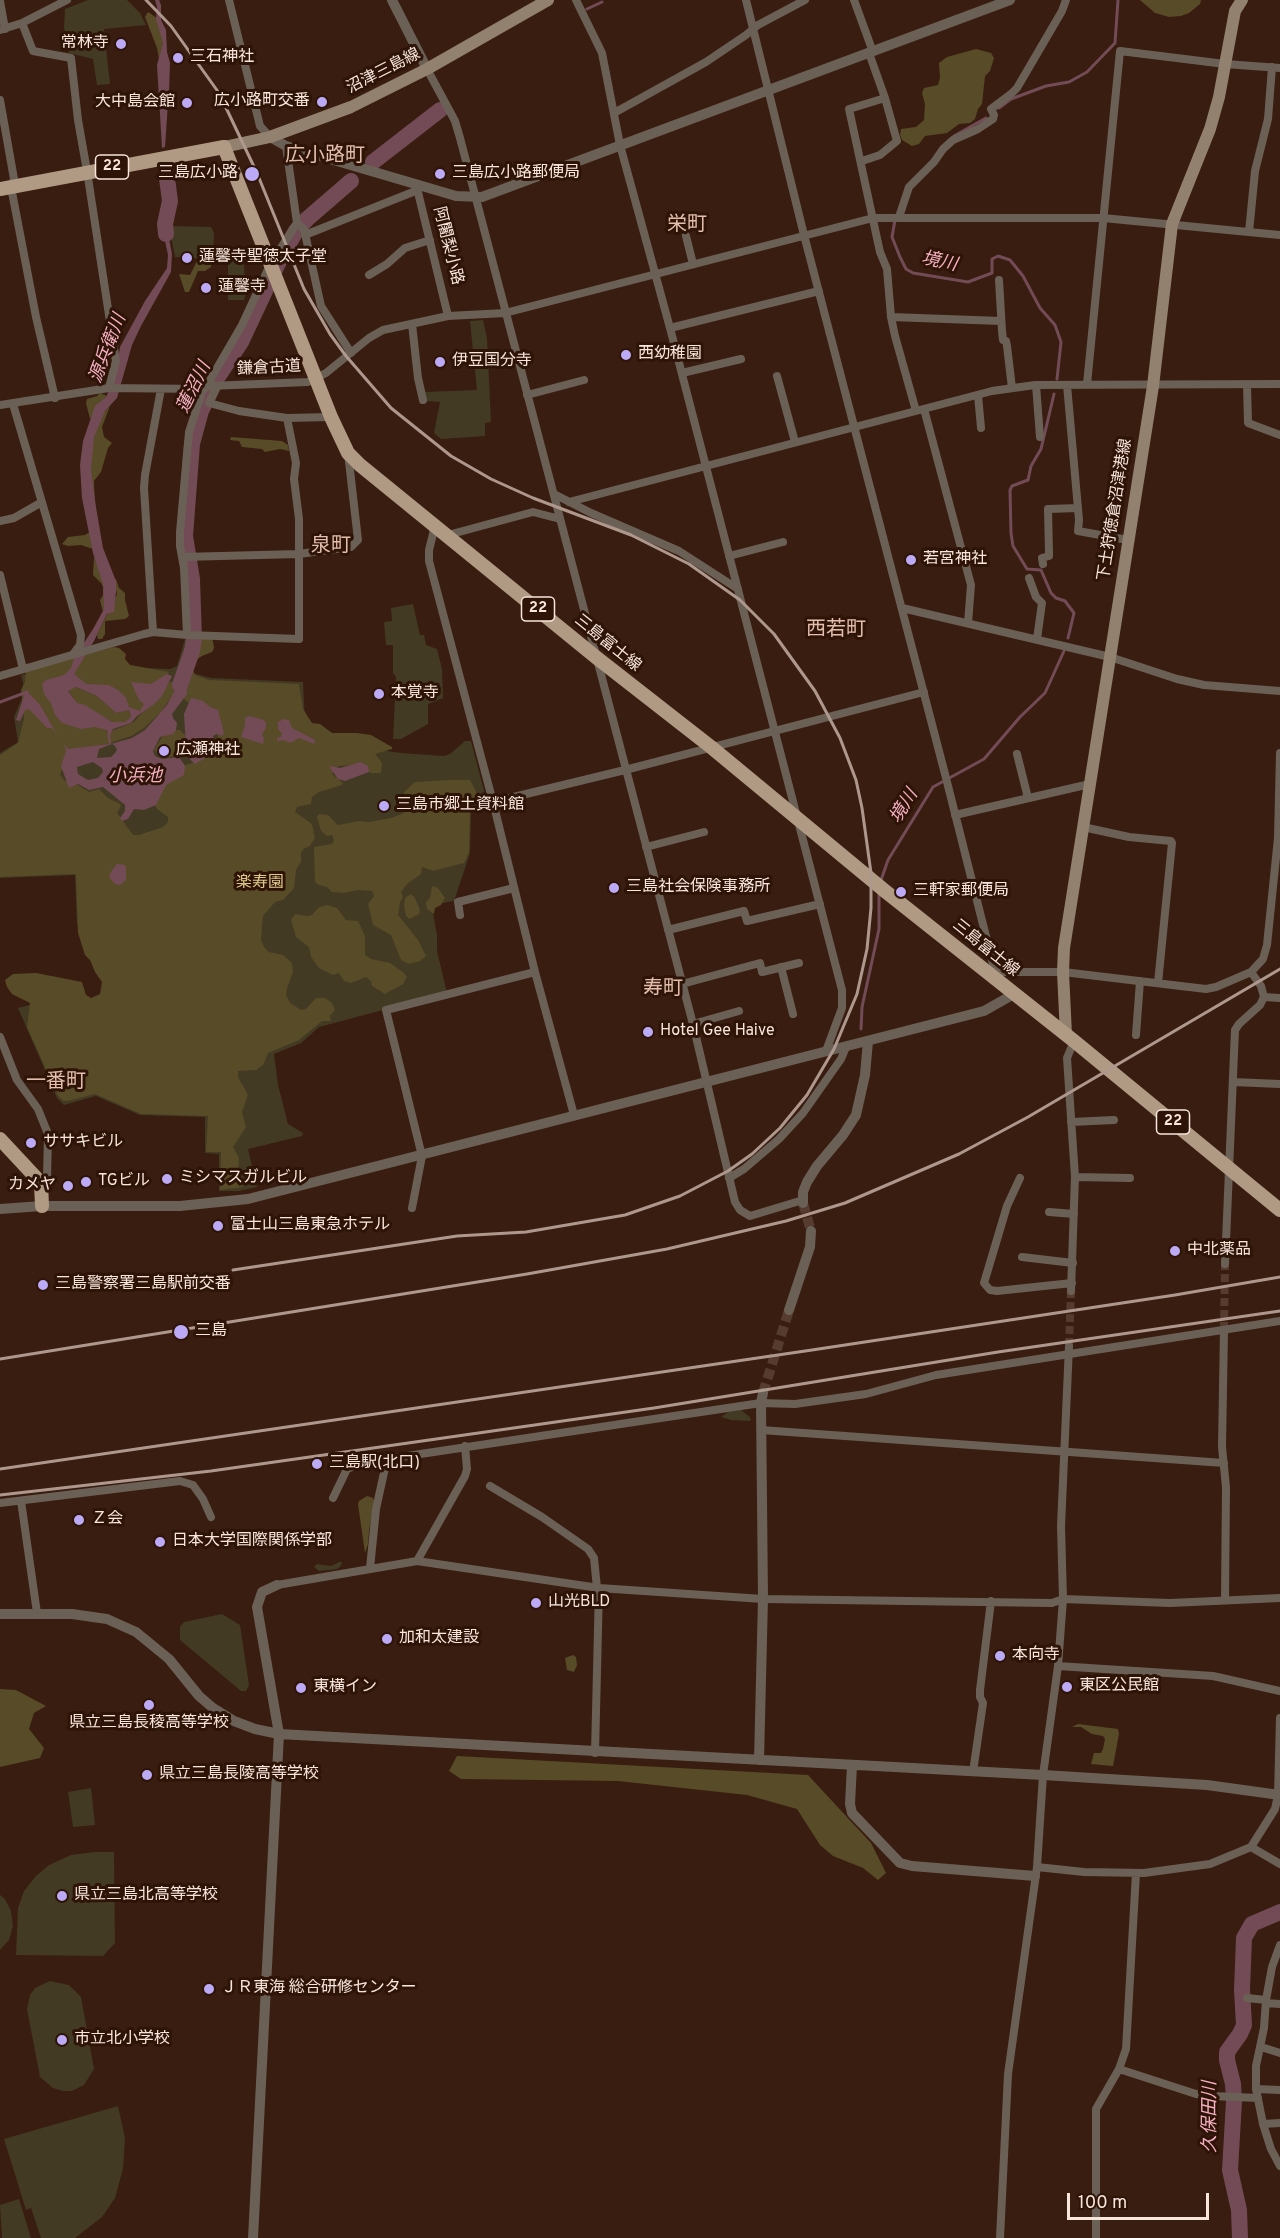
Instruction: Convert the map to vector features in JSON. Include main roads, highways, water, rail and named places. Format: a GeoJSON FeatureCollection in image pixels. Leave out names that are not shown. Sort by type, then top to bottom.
{"type":"FeatureCollection","features":[{"type":"Feature","properties":{"kind":"main road","name":"沼津三島線"},"geometry":{"type":"LineString","coordinates":[[224,147],[270,138],[351,107],[427,69],[548,0]]}},
{"type":"Feature","properties":{"kind":"main road","name":"下土狩徳倉沼津港線"},"geometry":{"type":"LineString","coordinates":[[1070,1038],[1063,972],[1065,948],[1153,386],[1172,224],[1210,129],[1234,11],[1242,0]]}},
{"type":"Feature","properties":{"kind":"main road","name":"22"},"geometry":{"type":"LineString","coordinates":[[6,188],[224,147]]}},
{"type":"Feature","properties":{"kind":"main road","name":"三島富士線"},"geometry":{"type":"LineString","coordinates":[[224,147],[316,380],[348,453],[597,658],[711,747],[881,887],[994,974],[1014,994],[1280,1210]]}},
{"type":"Feature","properties":{"kind":"main road"},"geometry":{"type":"LineString","coordinates":[[0,1139],[40,1184],[42,1206]]}},
{"type":"Feature","properties":{"kind":"water"},"geometry":{"type":"Polygon","coordinates":[[[155,0],[159,0],[161,5],[161,20],[166,30],[170,63],[169,94],[166,95],[166,103],[168,103],[165,147],[162,148],[157,65],[163,43],[156,19],[155,0]]]}},
{"type":"Feature","properties":{"kind":"water","name":"小浜池"},"geometry":{"type":"Polygon","coordinates":[[[167,212],[169,213],[167,228],[172,254],[171,272],[132,345],[117,398],[105,411],[94,437],[91,470],[103,548],[116,581],[114,612],[107,614],[74,674],[86,684],[109,685],[118,690],[126,698],[129,707],[140,711],[144,704],[139,700],[131,682],[151,684],[167,674],[172,676],[162,696],[153,705],[131,723],[113,729],[110,735],[111,744],[132,738],[145,730],[167,705],[181,679],[187,681],[187,694],[172,714],[177,723],[176,730],[173,734],[160,737],[153,751],[155,756],[162,759],[179,757],[185,766],[184,775],[166,785],[156,805],[144,810],[134,809],[128,819],[122,821],[120,818],[125,811],[125,805],[103,787],[89,790],[78,784],[69,788],[61,766],[66,751],[64,744],[68,749],[109,744],[107,730],[95,727],[81,729],[62,723],[44,694],[42,684],[46,680],[64,675],[71,668],[74,658],[104,609],[103,584],[93,553],[82,498],[80,465],[83,441],[95,406],[106,397],[115,379],[120,347],[145,301],[167,268],[168,255],[162,227],[167,212]],[[76,687],[68,691],[77,703],[85,705],[112,722],[125,722],[131,717],[129,710],[116,713],[97,696],[76,687]],[[112,744],[99,749],[97,758],[111,757],[117,750],[112,744]],[[93,762],[77,767],[78,774],[88,780],[98,778],[103,772],[102,768],[93,762]]]}},
{"type":"Feature","properties":{"kind":"water"},"geometry":{"type":"Polygon","coordinates":[[[26,690],[40,705],[59,738],[52,728],[47,728],[29,709],[25,710],[20,721],[16,720],[26,690]]]}},
{"type":"Feature","properties":{"kind":"water"},"geometry":{"type":"Polygon","coordinates":[[[191,698],[203,701],[218,710],[224,733],[222,736],[217,734],[213,736],[217,746],[212,754],[195,764],[184,754],[186,747],[184,714],[191,698]]]}},
{"type":"Feature","properties":{"kind":"water"},"geometry":{"type":"Polygon","coordinates":[[[249,716],[266,722],[266,728],[262,734],[263,744],[241,737],[245,718],[249,716]]]}},
{"type":"Feature","properties":{"kind":"water"},"geometry":{"type":"Polygon","coordinates":[[[284,719],[289,720],[292,728],[315,740],[314,744],[299,738],[290,743],[284,740],[277,741],[282,733],[278,729],[278,722],[284,719]]]}},
{"type":"Feature","properties":{"kind":"water"},"geometry":{"type":"Polygon","coordinates":[[[361,762],[368,766],[369,772],[345,781],[338,779],[329,766],[340,768],[361,762]]]}},
{"type":"Feature","properties":{"kind":"water"},"geometry":{"type":"Polygon","coordinates":[[[117,864],[125,865],[126,868],[126,880],[120,885],[115,884],[109,877],[117,864]]]}},
{"type":"Feature","properties":{"kind":"waterway","name":"境川"},"geometry":{"type":"LineString","coordinates":[[999,108],[1011,99],[1046,86],[1069,82],[1087,72],[1115,43],[1118,0]]}},
{"type":"Feature","properties":{"kind":"waterway"},"geometry":{"type":"LineString","coordinates":[[587,9],[602,2]]}},
{"type":"Feature","properties":{"kind":"waterway","name":"蓮沼川"},"geometry":{"type":"LineString","coordinates":[[373,162],[440,110]]}},
{"type":"Feature","properties":{"kind":"waterway","name":"境川"},"geometry":{"type":"LineString","coordinates":[[954,136],[986,118]]}},
{"type":"Feature","properties":{"kind":"waterway","name":"源兵衛川"},"geometry":{"type":"LineString","coordinates":[[166,171],[170,201],[165,224],[166,234]]}},
{"type":"Feature","properties":{"kind":"waterway","name":"蓮沼川"},"geometry":{"type":"LineString","coordinates":[[180,685],[194,639],[192,579],[185,536],[192,444],[201,411],[217,378],[241,342],[278,263],[296,231],[351,181]]}},
{"type":"Feature","properties":{"kind":"waterway","name":"境川"},"geometry":{"type":"LineString","coordinates":[[895,220],[892,237],[906,269],[913,273],[968,282],[992,273],[992,259],[998,256],[1010,260],[1023,276],[1040,308],[1055,325],[1061,342],[1057,379]]}},
{"type":"Feature","properties":{"kind":"waterway","name":"境川"},"geometry":{"type":"LineString","coordinates":[[1054,394],[1041,449],[1031,466],[1028,480],[1012,486],[1010,490],[1011,533],[1013,546],[1027,569],[1041,570],[1051,593],[1056,598],[1065,601],[1074,613],[1068,638]]}},
{"type":"Feature","properties":{"kind":"waterway","name":"境川"},"geometry":{"type":"LineString","coordinates":[[880,883],[888,860],[933,787],[984,759],[1020,717],[1045,693],[1064,651]]}},
{"type":"Feature","properties":{"kind":"waterway"},"geometry":{"type":"LineString","coordinates":[[0,702],[27,692]]}},
{"type":"Feature","properties":{"kind":"waterway","name":"境川"},"geometry":{"type":"LineString","coordinates":[[861,1029],[862,1007],[879,929],[879,892]]}},
{"type":"Feature","properties":{"kind":"waterway","name":"久保田川"},"geometry":{"type":"LineString","coordinates":[[1240,2238],[1239,2210],[1230,2170],[1234,2101],[1227,2052],[1244,2025],[1242,1990],[1244,1938],[1252,1924],[1280,1912]]}},
{"type":"Feature","properties":{"kind":"tunnel"},"geometry":{"type":"LineString","coordinates":[[803,1203],[811,1231]]}},
{"type":"Feature","properties":{"kind":"tunnel"},"geometry":{"type":"LineString","coordinates":[[1224,1330],[1225,1264]]}},
{"type":"Feature","properties":{"kind":"tunnel"},"geometry":{"type":"LineString","coordinates":[[1069,1346],[1071,1291]]}},
{"type":"Feature","properties":{"kind":"tunnel"},"geometry":{"type":"LineString","coordinates":[[763,1393],[789,1310]]}},
{"type":"Feature","properties":{"kind":"railway"},"geometry":{"type":"LineString","coordinates":[[146,0],[171,26],[219,93],[257,173],[304,289],[330,334],[346,356],[391,408],[451,456],[491,479],[533,498],[631,535],[689,564],[740,600],[774,634],[815,691],[840,738],[856,780],[871,873],[871,908],[867,949],[857,994],[834,1049],[807,1095],[780,1128],[752,1154],[728,1171],[680,1196],[625,1215],[526,1232],[457,1236],[233,1270]]}},
{"type":"Feature","properties":{"kind":"railway"},"geometry":{"type":"LineString","coordinates":[[0,1359],[527,1274],[667,1249],[786,1221],[845,1203],[959,1154],[1028,1117],[1280,969]]}},
{"type":"Feature","properties":{"kind":"railway"},"geometry":{"type":"LineString","coordinates":[[0,1469],[812,1350],[1280,1277]]}},
{"type":"Feature","properties":{"kind":"railway"},"geometry":{"type":"LineString","coordinates":[[0,1495],[211,1471],[654,1408],[998,1352],[1280,1311]]}},
{"type":"Feature","properties":{"kind":"place","name":"常林寺"},"geometry":{"type":"Point","coordinates":[121,44]}},
{"type":"Feature","properties":{"kind":"place","name":"三石神社"},"geometry":{"type":"Point","coordinates":[178,58]}},
{"type":"Feature","properties":{"kind":"place","name":"広小路町交番"},"geometry":{"type":"Point","coordinates":[322,102]}},
{"type":"Feature","properties":{"kind":"place","name":"大中島会館"},"geometry":{"type":"Point","coordinates":[187,103]}},
{"type":"Feature","properties":{"kind":"place","name":"三島広小路"},"geometry":{"type":"Point","coordinates":[252,174]}},
{"type":"Feature","properties":{"kind":"place","name":"三島広小路郵便局"},"geometry":{"type":"Point","coordinates":[440,174]}},
{"type":"Feature","properties":{"kind":"place","name":"蓮馨寺聖徳太子堂"},"geometry":{"type":"Point","coordinates":[187,258]}},
{"type":"Feature","properties":{"kind":"place","name":"蓮馨寺"},"geometry":{"type":"Point","coordinates":[206,288]}},
{"type":"Feature","properties":{"kind":"place","name":"西幼稚園"},"geometry":{"type":"Point","coordinates":[626,355]}},
{"type":"Feature","properties":{"kind":"place","name":"伊豆国分寺"},"geometry":{"type":"Point","coordinates":[440,362]}},
{"type":"Feature","properties":{"kind":"place","name":"若宮神社"},"geometry":{"type":"Point","coordinates":[911,560]}},
{"type":"Feature","properties":{"kind":"place","name":"本覚寺"},"geometry":{"type":"Point","coordinates":[379,694]}},
{"type":"Feature","properties":{"kind":"place","name":"広瀬神社"},"geometry":{"type":"Point","coordinates":[164,751]}},
{"type":"Feature","properties":{"kind":"place","name":"三島市郷土資料館"},"geometry":{"type":"Point","coordinates":[384,806]}},
{"type":"Feature","properties":{"kind":"place","name":"三島社会保険事務所"},"geometry":{"type":"Point","coordinates":[614,888]}},
{"type":"Feature","properties":{"kind":"place","name":"三軒家郵便局"},"geometry":{"type":"Point","coordinates":[901,892]}},
{"type":"Feature","properties":{"kind":"place","name":"Hotel Gee Haive"},"geometry":{"type":"Point","coordinates":[648,1032]}},
{"type":"Feature","properties":{"kind":"place","name":"ササキビル"},"geometry":{"type":"Point","coordinates":[31,1143]}},
{"type":"Feature","properties":{"kind":"place","name":"ミシマスガルビル"},"geometry":{"type":"Point","coordinates":[167,1179]}},
{"type":"Feature","properties":{"kind":"place","name":"TGビル"},"geometry":{"type":"Point","coordinates":[86,1182]}},
{"type":"Feature","properties":{"kind":"place","name":"カメヤ"},"geometry":{"type":"Point","coordinates":[68,1186]}},
{"type":"Feature","properties":{"kind":"place","name":"富士山三島東急ホテル"},"geometry":{"type":"Point","coordinates":[218,1226]}},
{"type":"Feature","properties":{"kind":"place","name":"中北薬品"},"geometry":{"type":"Point","coordinates":[1175,1251]}},
{"type":"Feature","properties":{"kind":"place","name":"三島警察署三島駅前交番"},"geometry":{"type":"Point","coordinates":[43,1285]}},
{"type":"Feature","properties":{"kind":"place","name":"三島"},"geometry":{"type":"Point","coordinates":[181,1332]}},
{"type":"Feature","properties":{"kind":"place","name":"三島駅(北口)"},"geometry":{"type":"Point","coordinates":[317,1464]}},
{"type":"Feature","properties":{"kind":"place","name":"Ｚ会"},"geometry":{"type":"Point","coordinates":[79,1520]}},
{"type":"Feature","properties":{"kind":"place","name":"日本大学国際関係学部"},"geometry":{"type":"Point","coordinates":[160,1542]}},
{"type":"Feature","properties":{"kind":"place","name":"山光BLD"},"geometry":{"type":"Point","coordinates":[536,1603]}},
{"type":"Feature","properties":{"kind":"place","name":"加和太建設"},"geometry":{"type":"Point","coordinates":[387,1639]}},
{"type":"Feature","properties":{"kind":"place","name":"本向寺"},"geometry":{"type":"Point","coordinates":[1000,1656]}},
{"type":"Feature","properties":{"kind":"place","name":"東区公民館"},"geometry":{"type":"Point","coordinates":[1067,1687]}},
{"type":"Feature","properties":{"kind":"place","name":"東横イン"},"geometry":{"type":"Point","coordinates":[301,1688]}},
{"type":"Feature","properties":{"kind":"place","name":"県立三島長稜高等学校"},"geometry":{"type":"Point","coordinates":[149,1705]}},
{"type":"Feature","properties":{"kind":"place","name":"県立三島長陵高等学校"},"geometry":{"type":"Point","coordinates":[147,1775]}},
{"type":"Feature","properties":{"kind":"place","name":"県立三島北高等学校"},"geometry":{"type":"Point","coordinates":[62,1896]}},
{"type":"Feature","properties":{"kind":"place","name":"ＪＲ東海 総合研修センター"},"geometry":{"type":"Point","coordinates":[209,1989]}},
{"type":"Feature","properties":{"kind":"place","name":"市立北小学校"},"geometry":{"type":"Point","coordinates":[62,2040]}},
{"type":"Feature","properties":{"kind":"district","name":"広小路町"},"geometry":{"type":"Point","coordinates":[325,157]}},
{"type":"Feature","properties":{"kind":"district","name":"栄町"},"geometry":{"type":"Point","coordinates":[687,226]}},
{"type":"Feature","properties":{"kind":"district","name":"泉町"},"geometry":{"type":"Point","coordinates":[331,547]}},
{"type":"Feature","properties":{"kind":"district","name":"西若町"},"geometry":{"type":"Point","coordinates":[836,631]}},
{"type":"Feature","properties":{"kind":"district","name":"寿町"},"geometry":{"type":"Point","coordinates":[663,990]}},
{"type":"Feature","properties":{"kind":"district","name":"一番町"},"geometry":{"type":"Point","coordinates":[56,1083]}},
{"type":"Feature","properties":{"kind":"park label","name":"楽寿園"},"geometry":{"type":"Point","coordinates":[260,884]}}]}
